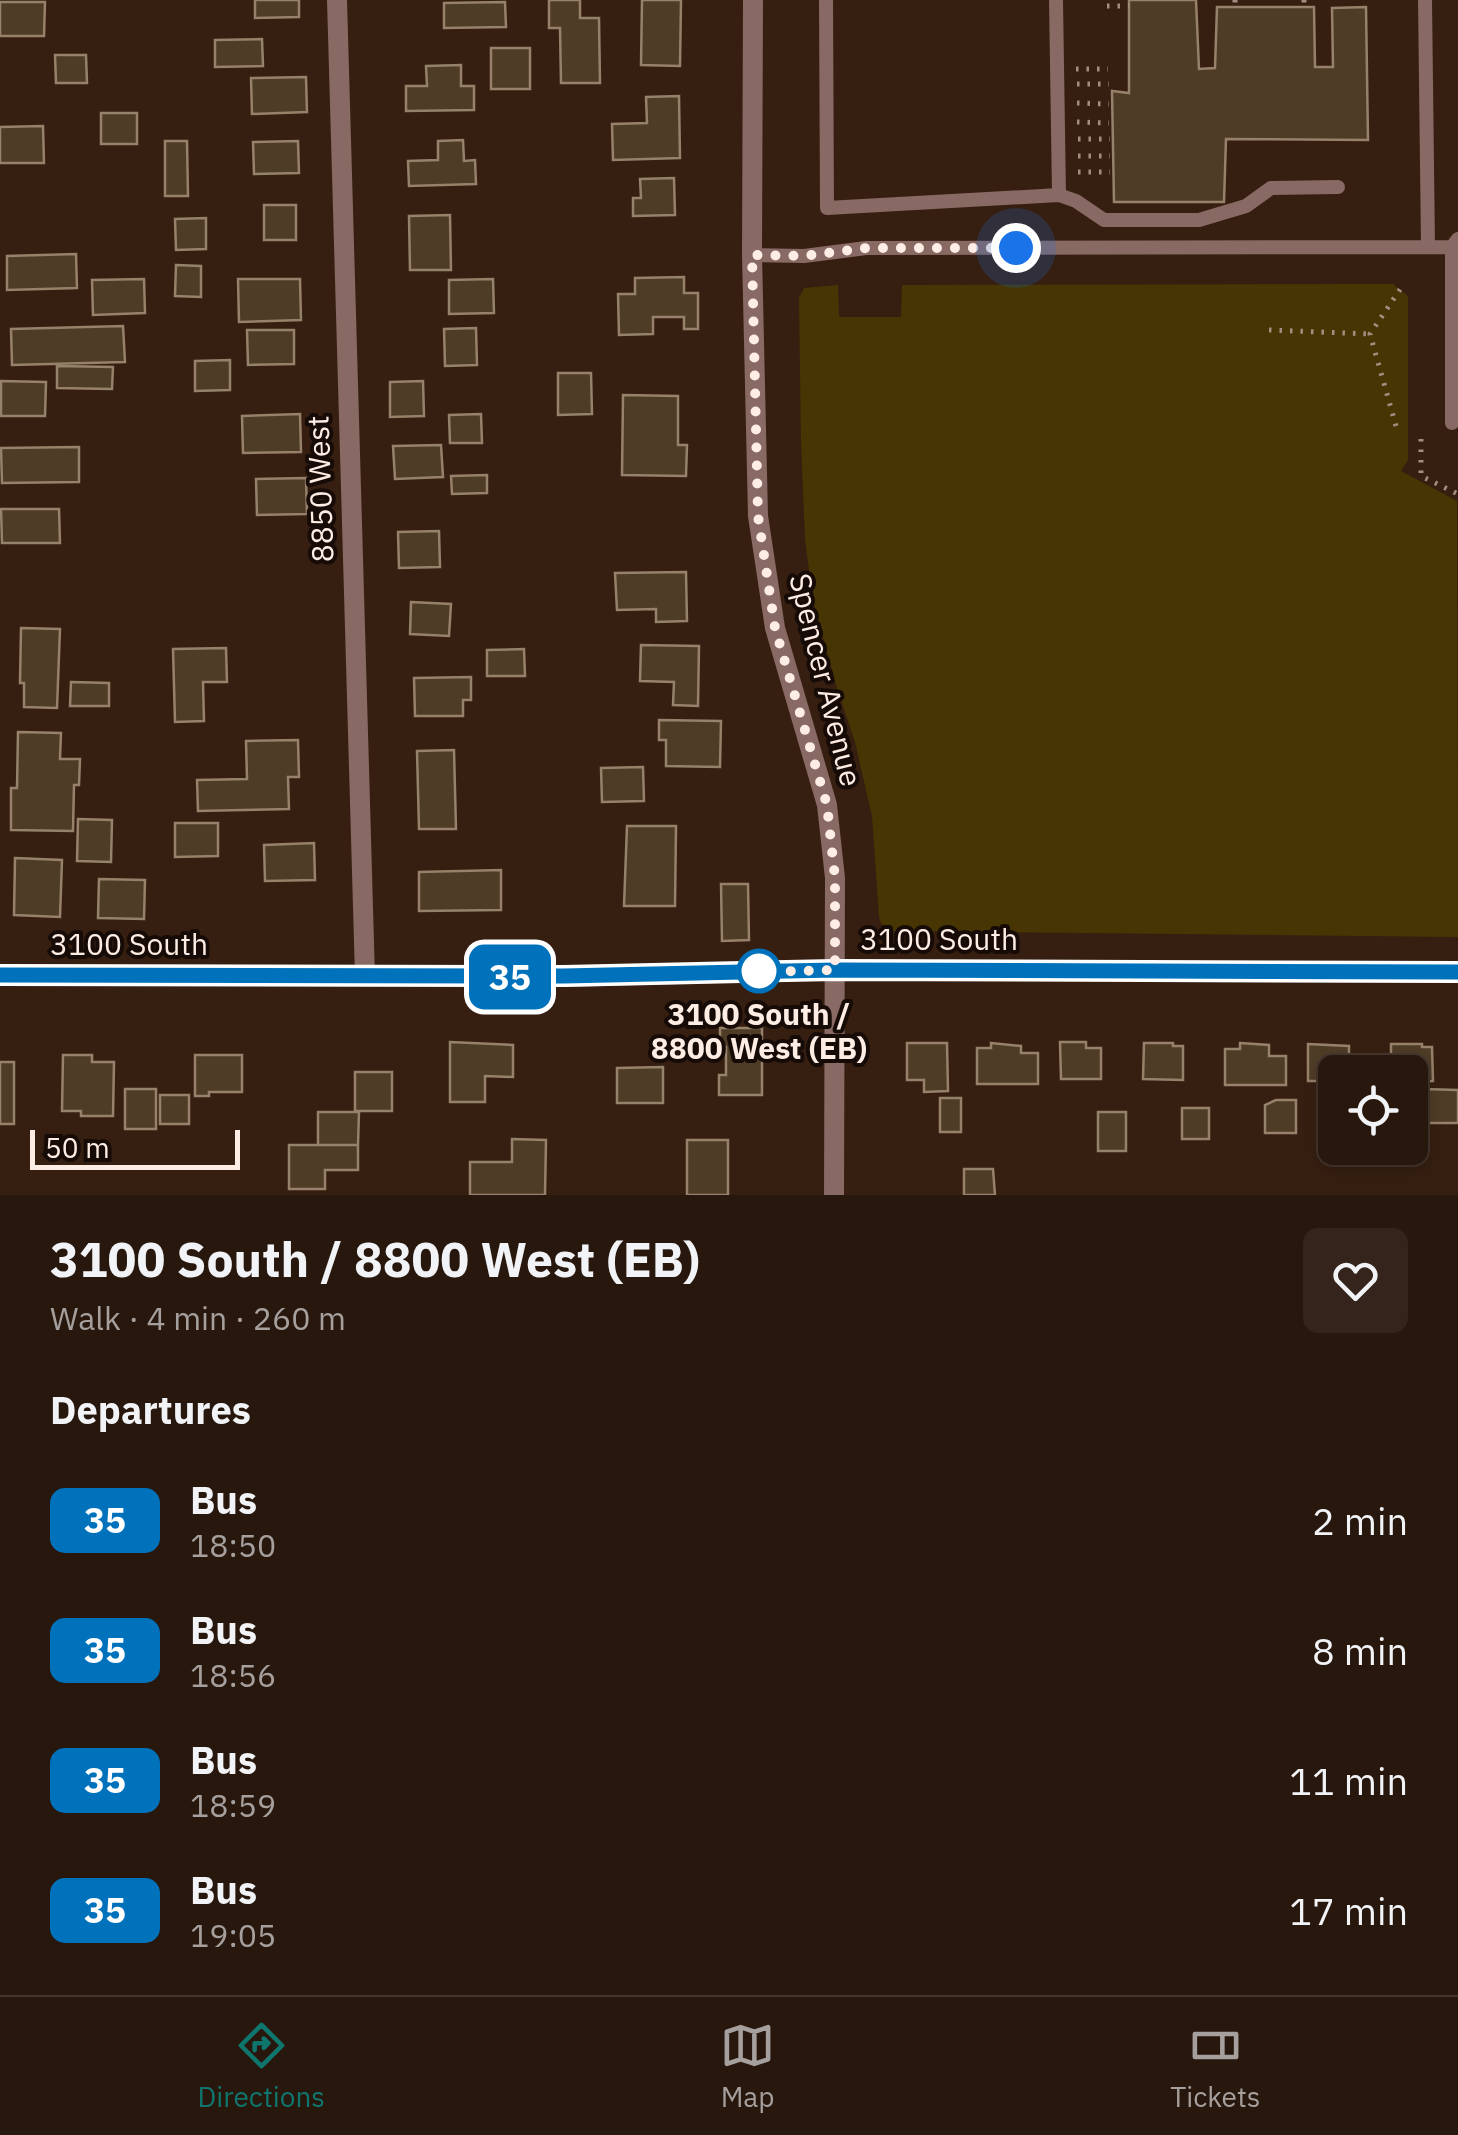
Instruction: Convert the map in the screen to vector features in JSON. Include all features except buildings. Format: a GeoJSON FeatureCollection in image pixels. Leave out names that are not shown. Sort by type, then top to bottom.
{"type":"FeatureCollection","features":[{"type":"Feature","properties":{"kind":"street","name":"8850 West"},"geometry":{"type":"LineString","coordinates":[[337,0],[364,977]]}},
{"type":"Feature","properties":{"kind":"street","name":"Spencer Avenue"},"geometry":{"type":"LineString","coordinates":[[753,0],[752,255],[758,516],[775,628],[827,805],[835,878],[834,1195]]}},
{"type":"Feature","properties":{"kind":"street","name":"3100 South"},"geometry":{"type":"LineString","coordinates":[[0,975],[564,976],[835,970],[1458,972]]}},
{"type":"Feature","properties":{"kind":"lane"},"geometry":{"type":"LineString","coordinates":[[826,0],[827,208],[1060,194],[1104,220],[1199,220],[1246,206],[1270,188],[1338,187]]}},
{"type":"Feature","properties":{"kind":"lane"},"geometry":{"type":"LineString","coordinates":[[1056,0],[1060,194]]}},
{"type":"Feature","properties":{"kind":"lane"},"geometry":{"type":"LineString","coordinates":[[1425,0],[1428,248]]}},
{"type":"Feature","properties":{"kind":"lane"},"geometry":{"type":"LineString","coordinates":[[752,255],[804,256],[866,248],[1428,248],[1455,243],[1452,423]]}},
{"type":"Feature","properties":{"kind":"path"},"geometry":{"type":"LineString","coordinates":[[1107,6],[1129,6]]}},
{"type":"Feature","properties":{"kind":"path"},"geometry":{"type":"LineString","coordinates":[[1057,76],[1108,69]]}},
{"type":"Feature","properties":{"kind":"path"},"geometry":{"type":"LineString","coordinates":[[1057,76],[1108,84]]}},
{"type":"Feature","properties":{"kind":"path"},"geometry":{"type":"LineString","coordinates":[[1058,102],[1109,104]]}},
{"type":"Feature","properties":{"kind":"path"},"geometry":{"type":"LineString","coordinates":[[1058,122],[1109,123]]}},
{"type":"Feature","properties":{"kind":"path"},"geometry":{"type":"LineString","coordinates":[[1059,147],[1110,140]]}},
{"type":"Feature","properties":{"kind":"path"},"geometry":{"type":"LineString","coordinates":[[1059,147],[1110,156]]}},
{"type":"Feature","properties":{"kind":"path"},"geometry":{"type":"LineString","coordinates":[[1059,172],[1110,172]]}},
{"type":"Feature","properties":{"kind":"path"},"geometry":{"type":"LineString","coordinates":[[1370,334],[1403,286]]}},
{"type":"Feature","properties":{"kind":"path"},"geometry":{"type":"LineString","coordinates":[[1269,330],[1370,334]]}},
{"type":"Feature","properties":{"kind":"path"},"geometry":{"type":"LineString","coordinates":[[1370,334],[1396,426]]}},
{"type":"Feature","properties":{"kind":"path"},"geometry":{"type":"LineString","coordinates":[[1420,440],[1420,476],[1458,494]]}},
{"type":"Feature","properties":{"kind":"shaded area"},"geometry":{"type":"Polygon","coordinates":[[[1393,284],[1408,296],[1408,460],[1401,471],[1457,501],[1458,937],[888,931],[879,917],[872,816],[855,742],[813,601],[805,539],[801,442],[799,298],[804,288],[838,285],[839,317],[901,317],[902,285],[1393,284]]]}},
{"type":"Feature","properties":{"kind":"bus line","name":"35"},"geometry":{"type":"LineString","coordinates":[[0,975],[564,976],[835,970],[1458,972]]}},
{"type":"Feature","properties":{"kind":"place","name":"3100 South / 8800 West (EB)"},"geometry":{"type":"Point","coordinates":[759,971]}},
{"type":"Feature","properties":{"kind":"route"},"geometry":{"type":"LineString","coordinates":[[759,971],[835,970],[835,878],[827,805],[775,628],[758,516],[752,255],[804,256],[866,248],[1016,248]]}}]}
